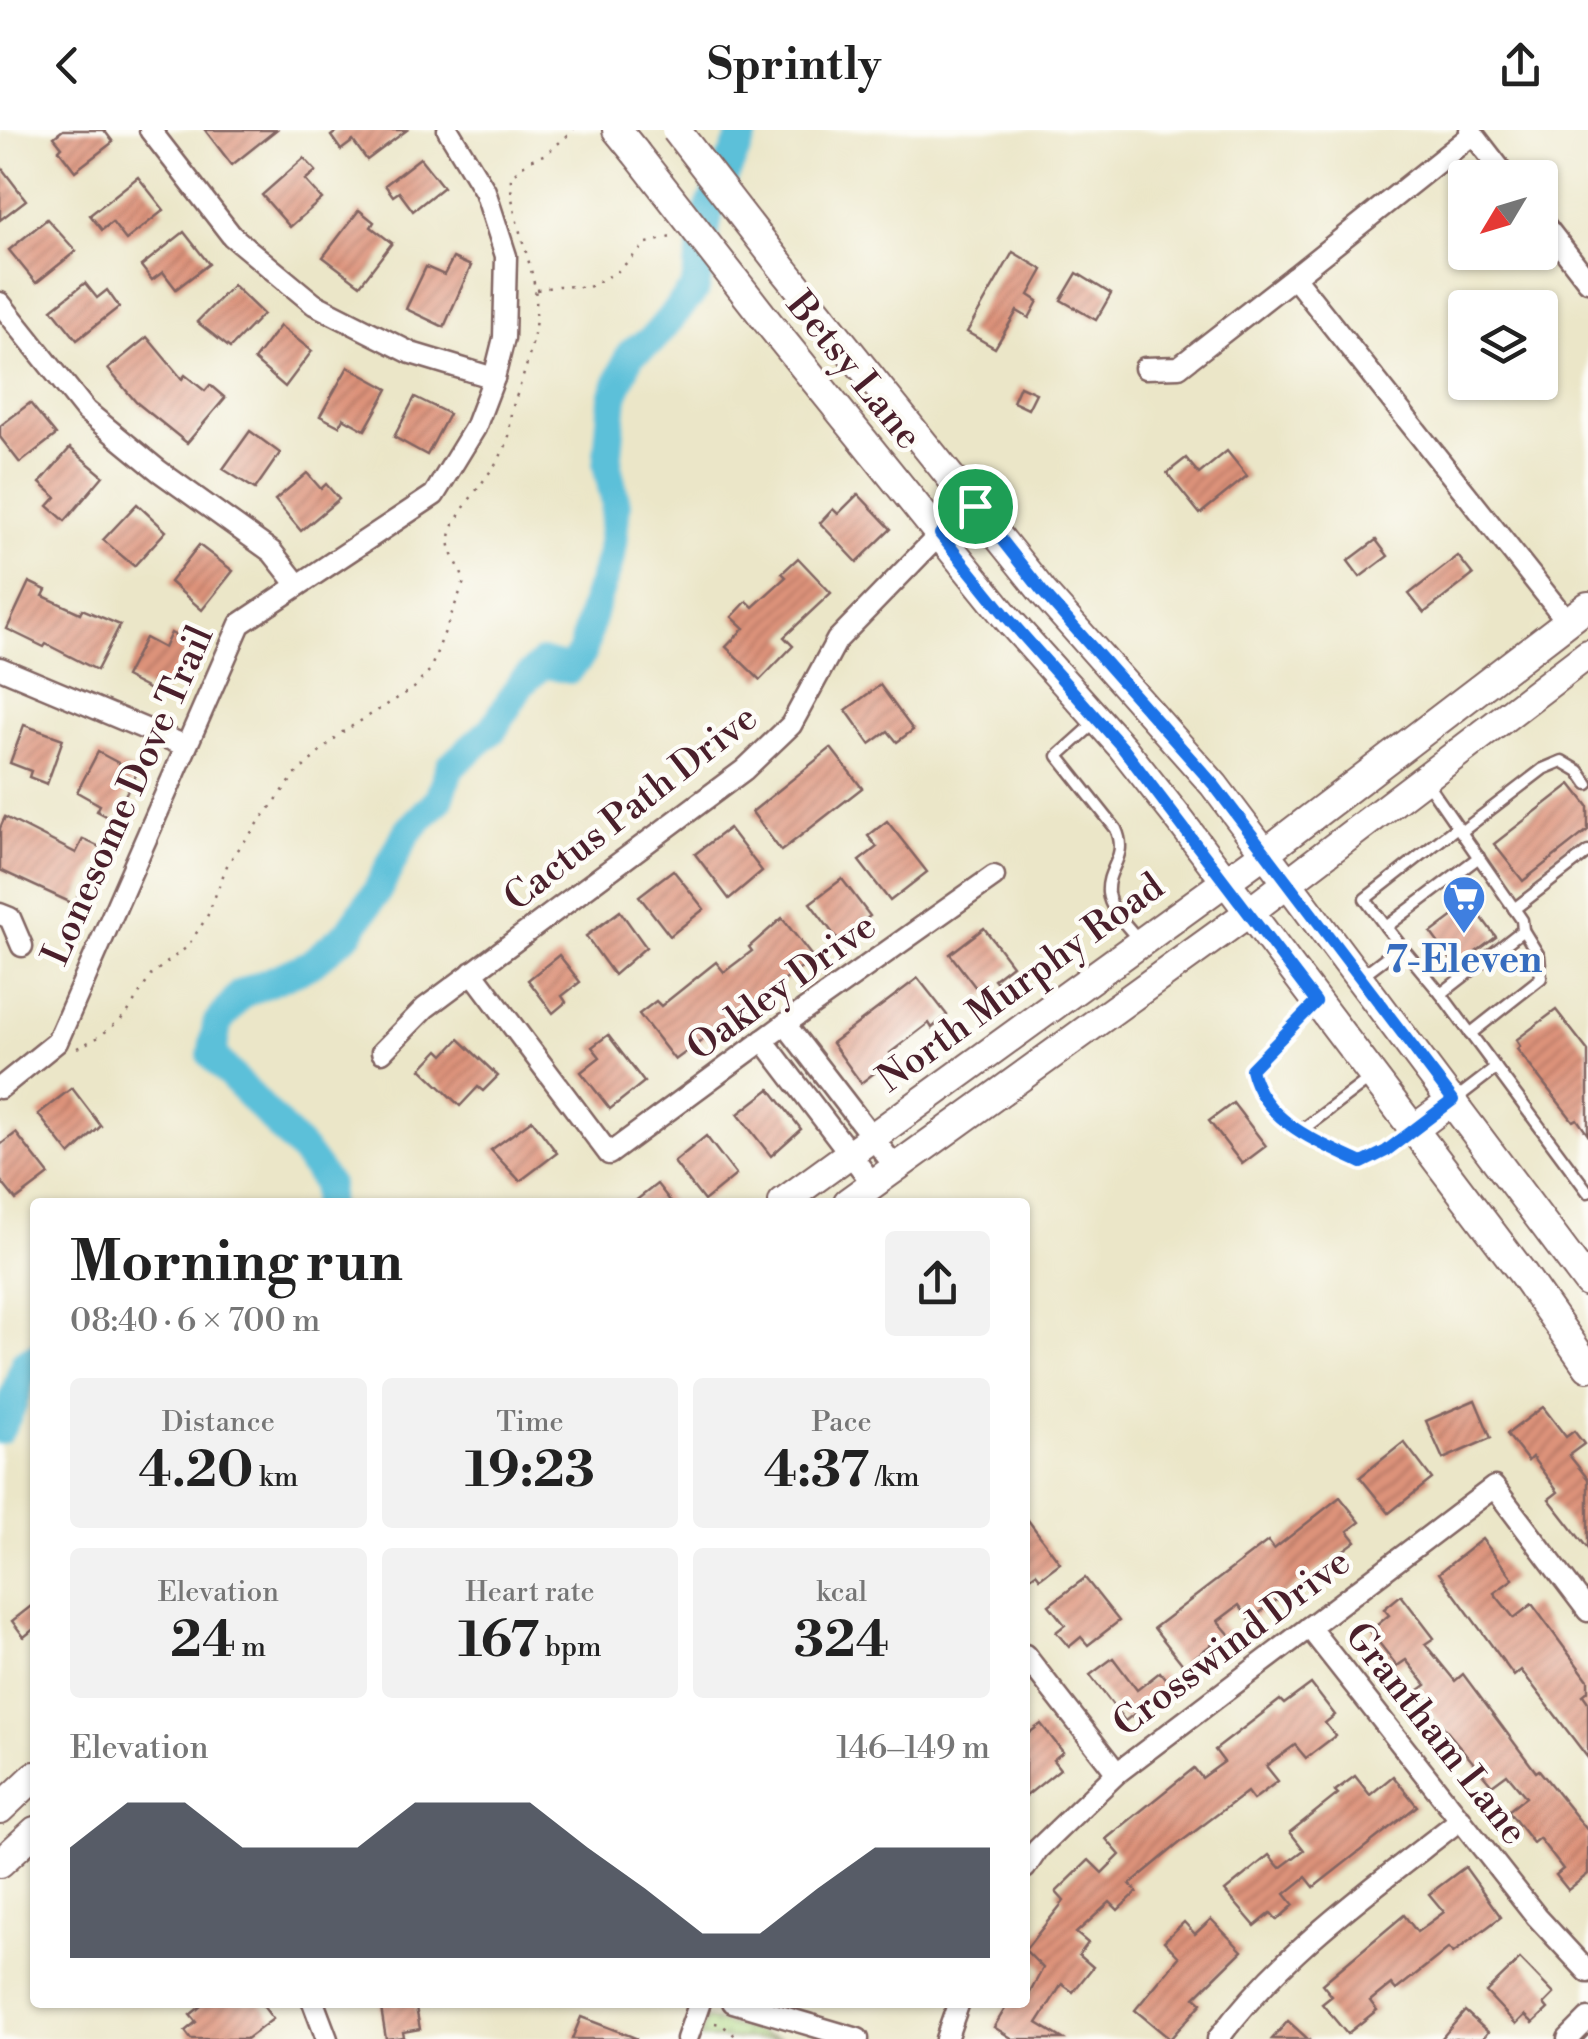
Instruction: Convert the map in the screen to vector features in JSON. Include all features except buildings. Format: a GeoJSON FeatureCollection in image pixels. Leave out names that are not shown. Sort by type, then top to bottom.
{"type":"FeatureCollection","features":[{"type":"Feature","properties":{"kind":"main road","name":"Betsy Lane"},"geometry":{"type":"LineString","coordinates":[[617,130],[1006,616],[1098,720],[1226,880],[1588,1367]]}},
{"type":"Feature","properties":{"kind":"main road","name":"Betsy Lane"},"geometry":{"type":"LineString","coordinates":[[676,130],[1042,591],[1214,785],[1588,1283]]}},
{"type":"Feature","properties":{"kind":"main road","name":"North Murphy Road"},"geometry":{"type":"LineString","coordinates":[[789,1198],[1266,852],[1578,614]]}},
{"type":"Feature","properties":{"kind":"main road","name":"North Murphy Road"},"geometry":{"type":"LineString","coordinates":[[854,1198],[1248,913],[1588,654]]}},
{"type":"Feature","properties":{"kind":"main road"},"geometry":{"type":"LineString","coordinates":[[1413,1130],[1453,1100]]}},
{"type":"Feature","properties":{"kind":"main road"},"geometry":{"type":"LineString","coordinates":[[0,1809],[30,1781]]}},
{"type":"Feature","properties":{"kind":"main road"},"geometry":{"type":"LineString","coordinates":[[0,1863],[30,1836]]}},
{"type":"Feature","properties":{"kind":"street"},"geometry":{"type":"LineString","coordinates":[[150,130],[232,236],[314,304],[411,353],[494,378]]}},
{"type":"Feature","properties":{"kind":"street","name":"Lonesome Dove Trail"},"geometry":{"type":"LineString","coordinates":[[0,1088],[57,1042],[240,624],[434,495],[474,428],[494,378],[504,338],[506,256],[485,191],[448,130]]}},
{"type":"Feature","properties":{"kind":"street"},"geometry":{"type":"LineString","coordinates":[[1144,368],[1178,368],[1472,132],[1494,160]]}},
{"type":"Feature","properties":{"kind":"street"},"geometry":{"type":"LineString","coordinates":[[1558,243],[1588,281]]}},
{"type":"Feature","properties":{"kind":"street"},"geometry":{"type":"LineString","coordinates":[[1294,278],[1578,614]]}},
{"type":"Feature","properties":{"kind":"street"},"geometry":{"type":"LineString","coordinates":[[0,303],[86,411],[159,471],[272,552],[298,586]]}},
{"type":"Feature","properties":{"kind":"street","name":"Cactus Path Drive"},"geometry":{"type":"LineString","coordinates":[[382,1052],[425,1008],[744,770],[791,726],[838,640],[940,534],[975,506]]}},
{"type":"Feature","properties":{"kind":"street"},"geometry":{"type":"LineString","coordinates":[[0,668],[186,746]]}},
{"type":"Feature","properties":{"kind":"street","name":"Oakley Drive"},"geometry":{"type":"LineString","coordinates":[[472,972],[609,1154],[994,876]]}},
{"type":"Feature","properties":{"kind":"street"},"geometry":{"type":"LineString","coordinates":[[0,914],[10,918],[22,946]]}},
{"type":"Feature","properties":{"kind":"street"},"geometry":{"type":"LineString","coordinates":[[785,1024],[860,1144]]}},
{"type":"Feature","properties":{"kind":"street"},"geometry":{"type":"LineString","coordinates":[[763,1040],[885,1176]]}},
{"type":"Feature","properties":{"kind":"street","name":"Crosswind Drive"},"geometry":{"type":"LineString","coordinates":[[1030,1861],[1116,1773],[1494,1487],[1588,1611]]}},
{"type":"Feature","properties":{"kind":"street","name":"Grantham Lane"},"geometry":{"type":"LineString","coordinates":[[1310,1627],[1537,1917],[1588,1972]]}},
{"type":"Feature","properties":{"kind":"street"},"geometry":{"type":"LineString","coordinates":[[1030,1662],[1116,1773]]}},
{"type":"Feature","properties":{"kind":"street"},"geometry":{"type":"LineString","coordinates":[[1218,2039],[1250,1996],[1311,1936],[1461,1819]]}},
{"type":"Feature","properties":{"kind":"street"},"geometry":{"type":"LineString","coordinates":[[315,2008],[327,2039]]}},
{"type":"Feature","properties":{"kind":"street"},"geometry":{"type":"LineString","coordinates":[[687,2039],[698,2008]]}},
{"type":"Feature","properties":{"kind":"street"},"geometry":{"type":"LineString","coordinates":[[753,2008],[858,2039]]}},
{"type":"Feature","properties":{"kind":"street"},"geometry":{"type":"LineString","coordinates":[[946,2039],[957,2008]]}},
{"type":"Feature","properties":{"kind":"street"},"geometry":{"type":"LineString","coordinates":[[1568,2039],[1588,2018]]}},
{"type":"Feature","properties":{"kind":"lane"},"geometry":{"type":"LineString","coordinates":[[1098,720],[1058,756],[1122,841],[1108,895],[1140,942]]}},
{"type":"Feature","properties":{"kind":"lane"},"geometry":{"type":"LineString","coordinates":[[1588,784],[1579,772],[1562,761],[1542,769],[1365,898],[1588,1192]]}},
{"type":"Feature","properties":{"kind":"lane"},"geometry":{"type":"LineString","coordinates":[[1424,780],[1522,920],[1522,930],[1539,956],[1541,978],[1470,1034]]}},
{"type":"Feature","properties":{"kind":"lane"},"geometry":{"type":"LineString","coordinates":[[1514,909],[1588,852]]}},
{"type":"Feature","properties":{"kind":"lane"},"geometry":{"type":"LineString","coordinates":[[1386,927],[1479,858]]}},
{"type":"Feature","properties":{"kind":"lane"},"geometry":{"type":"LineString","coordinates":[[1441,994],[1522,930]]}},
{"type":"Feature","properties":{"kind":"lane"},"geometry":{"type":"LineString","coordinates":[[1359,978],[1401,946]]}},
{"type":"Feature","properties":{"kind":"lane"},"geometry":{"type":"LineString","coordinates":[[1316,1002],[1251,1069],[1254,1082],[1272,1110],[1298,1133],[1362,1163],[1413,1130]]}},
{"type":"Feature","properties":{"kind":"lane"},"geometry":{"type":"LineString","coordinates":[[1453,1100],[1496,1068]]}},
{"type":"Feature","properties":{"kind":"lane"},"geometry":{"type":"LineString","coordinates":[[1298,1133],[1373,1076]]}},
{"type":"Feature","properties":{"kind":"path"},"geometry":{"type":"LineString","coordinates":[[57,1042],[71,1049],[82,1048],[126,1015],[152,974],[178,956],[196,934],[228,863],[279,792],[331,742],[414,688],[430,670],[464,582],[450,546],[451,527],[491,474],[509,436],[510,414],[529,359],[535,290],[510,194],[511,176],[574,130]]}},
{"type":"Feature","properties":{"kind":"path"},"geometry":{"type":"LineString","coordinates":[[535,290],[589,287],[617,272],[641,251]]}},
{"type":"Feature","properties":{"kind":"path"},"geometry":{"type":"LineString","coordinates":[[707,2028],[722,2024],[739,2039]]}},
{"type":"Feature","properties":{"kind":"green space"},"geometry":{"type":"Polygon","coordinates":[[[707,2019],[781,2039],[699,2039],[707,2019]]]}},
{"type":"Feature","properties":{"kind":"waterway"},"geometry":{"type":"LineString","coordinates":[[326,1198],[327,1184],[306,1155],[212,1055],[217,1024],[241,994],[309,965],[349,932],[377,891],[407,832],[439,799],[450,767],[493,729],[521,684],[543,663],[569,669],[582,654],[611,557],[616,504],[607,465],[613,397],[630,354],[652,340],[695,289],[709,210],[745,130]]}},
{"type":"Feature","properties":{"kind":"waterway"},"geometry":{"type":"LineString","coordinates":[[0,1429],[25,1363],[30,1360]]}},
{"type":"Feature","properties":{"kind":"place","name":"7-Eleven"},"geometry":{"type":"Point","coordinates":[1464,935]}},
{"type":"Feature","properties":{"kind":"route"},"geometry":{"type":"LineString","coordinates":[[975,506],[1042,591],[1214,785],[1453,1100],[1386,1151],[1362,1163],[1298,1133],[1272,1110],[1254,1082],[1251,1069],[1316,1002],[1122,747],[1006,616],[940,534],[975,506]]}}]}
